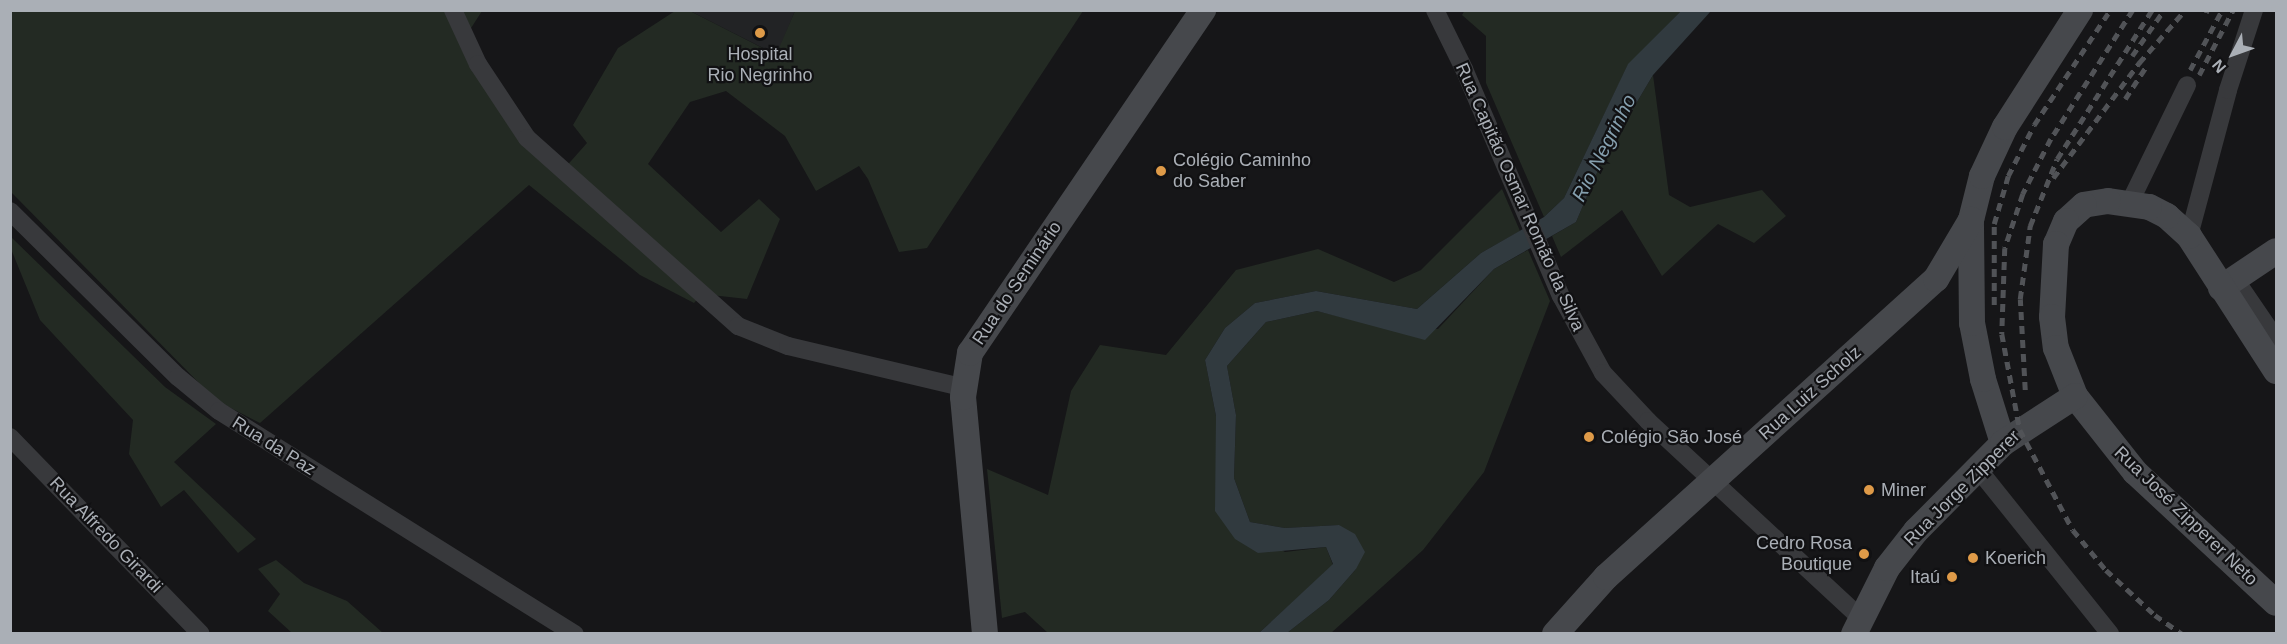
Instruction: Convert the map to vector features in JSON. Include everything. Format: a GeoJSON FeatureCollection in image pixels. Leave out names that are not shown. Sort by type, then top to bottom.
{"type":"FeatureCollection","features":[{"type":"Feature","properties":{"kind":"main road","name":"Rua do Seminário"},"geometry":{"type":"LineString","coordinates":[[985,633],[962,387],[970,353],[1203,10]]}},
{"type":"Feature","properties":{"kind":"main road"},"geometry":{"type":"LineString","coordinates":[[2003,443],[1983,379],[1969,294],[1971,220],[1982,176],[2005,127],[2080,10]]}},
{"type":"Feature","properties":{"kind":"main road","name":"Rua José Zipperer Neto"},"geometry":{"type":"LineString","coordinates":[[2277,371],[2228,283],[2189,236],[2167,216],[2130,202],[2084,206],[2066,221],[2056,244],[2052,317],[2056,348],[2075,396],[2136,472],[2277,603]]}},
{"type":"Feature","properties":{"kind":"main road","name":"Rua Luiz Scholz"},"geometry":{"type":"LineString","coordinates":[[1555,633],[1589,593],[1936,279],[1971,220]]}},
{"type":"Feature","properties":{"kind":"main road"},"geometry":{"type":"LineString","coordinates":[[2228,283],[2277,251]]}},
{"type":"Feature","properties":{"kind":"main road"},"geometry":{"type":"LineString","coordinates":[[1936,279],[1952,282],[1969,294]]}},
{"type":"Feature","properties":{"kind":"main road","name":"Rua Jorge Zipperer"},"geometry":{"type":"LineString","coordinates":[[1858,626],[1899,551],[2003,443],[2075,396]]}},
{"type":"Feature","properties":{"kind":"street"},"geometry":{"type":"LineString","coordinates":[[453,10],[478,64],[527,138],[738,326],[788,346],[962,387]]}},
{"type":"Feature","properties":{"kind":"street","name":"Rua Capitão Osmar Romão da Silva"},"geometry":{"type":"LineString","coordinates":[[1435,10],[1464,69],[1548,266],[1603,373],[1858,626]]}},
{"type":"Feature","properties":{"kind":"street"},"geometry":{"type":"LineString","coordinates":[[2189,236],[2228,90],[2254,10]]}},
{"type":"Feature","properties":{"kind":"street"},"geometry":{"type":"LineString","coordinates":[[2130,202],[2187,85]]}},
{"type":"Feature","properties":{"kind":"street","name":"Rua da Paz"},"geometry":{"type":"LineString","coordinates":[[10,212],[178,377],[219,411],[575,633]]}},
{"type":"Feature","properties":{"kind":"street"},"geometry":{"type":"LineString","coordinates":[[2228,283],[2277,339]]}},
{"type":"Feature","properties":{"kind":"street","name":"Rua Alfredo Girardi"},"geometry":{"type":"LineString","coordinates":[[10,437],[201,633]]}},
{"type":"Feature","properties":{"kind":"street"},"geometry":{"type":"LineString","coordinates":[[1978,469],[2110,633]]}},
{"type":"Feature","properties":{"kind":"shaded area"},"geometry":{"type":"Polygon","coordinates":[[[1465,10],[1681,11],[1628,65],[1564,198],[1544,217],[1486,83],[1486,36],[1462,15],[1465,10]]]}},
{"type":"Feature","properties":{"kind":"shaded area"},"geometry":{"type":"Polygon","coordinates":[[[10,11],[482,11],[464,39],[478,64],[563,170],[587,143],[573,125],[618,48],[675,11],[690,11],[776,55],[795,11],[1083,11],[927,248],[899,252],[868,179],[859,166],[816,191],[785,136],[726,91],[690,102],[648,164],[721,232],[759,199],[780,219],[747,299],[702,294],[694,303],[640,275],[529,185],[260,423],[223,404],[203,387],[11,192],[10,11]]]}},
{"type":"Feature","properties":{"kind":"shaded area","name":"Hospital Rio Negrinho"},"geometry":{"type":"Polygon","coordinates":[[[690,11],[795,11],[777,55],[690,11]]]}},
{"type":"Feature","properties":{"kind":"shaded area"},"geometry":{"type":"Polygon","coordinates":[[[1653,75],[1669,195],[1690,207],[1762,190],[1786,216],[1754,243],[1718,224],[1662,276],[1622,210],[1561,257],[1552,236],[1576,222],[1602,161],[1653,75]]]}},
{"type":"Feature","properties":{"kind":"shaded area"},"geometry":{"type":"Polygon","coordinates":[[[1502,189],[1520,231],[1481,253],[1417,309],[1316,291],[1255,303],[1225,328],[1205,360],[1216,416],[1216,511],[1285,552],[1326,547],[1333,565],[1259,633],[1048,633],[1025,612],[1002,618],[987,469],[1048,495],[1071,391],[1100,345],[1166,355],[1236,270],[1318,249],[1394,282],[1421,270],[1502,189]]]}},
{"type":"Feature","properties":{"kind":"shaded area"},"geometry":{"type":"Polygon","coordinates":[[[10,236],[165,387],[216,424],[174,462],[256,539],[238,553],[184,490],[161,507],[129,454],[133,420],[40,320],[11,249],[10,236]]]}},
{"type":"Feature","properties":{"kind":"shaded area"},"geometry":{"type":"Polygon","coordinates":[[[1528,250],[1550,301],[1484,472],[1423,550],[1331,633],[1287,633],[1329,600],[1356,569],[1339,525],[1285,528],[1250,522],[1234,478],[1236,415],[1227,366],[1266,322],[1317,311],[1370,324],[1438,329],[1494,269],[1528,250]]]}},
{"type":"Feature","properties":{"kind":"shaded area"},"geometry":{"type":"Polygon","coordinates":[[[276,560],[304,583],[347,601],[383,633],[292,633],[268,611],[280,594],[258,569],[276,560]]]}},
{"type":"Feature","properties":{"kind":"water","name":"Rio Negrinho"},"geometry":{"type":"Polygon","coordinates":[[[1681,11],[1711,11],[1653,75],[1602,161],[1576,222],[1494,269],[1425,340],[1317,311],[1266,322],[1227,366],[1236,415],[1234,478],[1250,522],[1285,528],[1339,525],[1355,534],[1365,552],[1356,569],[1329,600],[1287,633],[1259,633],[1333,564],[1326,547],[1258,553],[1235,539],[1215,511],[1216,416],[1205,360],[1225,328],[1255,303],[1316,291],[1417,309],[1481,253],[1544,217],[1564,198],[1628,64],[1681,11]]]}},
{"type":"Feature","properties":{"kind":"railway"},"geometry":{"type":"LineString","coordinates":[[1994,305],[1994,224],[2008,176],[2034,125],[2110,10]]}},
{"type":"Feature","properties":{"kind":"railway"},"geometry":{"type":"LineString","coordinates":[[2133,10],[2051,139],[2023,194],[2005,248],[2002,334],[2020,430],[2073,530],[2106,570],[2155,615],[2182,634]]}},
{"type":"Feature","properties":{"kind":"railway"},"geometry":{"type":"LineString","coordinates":[[2025,390],[2020,299],[2030,226],[2057,159],[2152,10]]}},
{"type":"Feature","properties":{"kind":"railway"},"geometry":{"type":"LineString","coordinates":[[2132,56],[2164,10]]}},
{"type":"Feature","properties":{"kind":"railway"},"geometry":{"type":"LineString","coordinates":[[2053,178],[2139,63],[2185,10]]}},
{"type":"Feature","properties":{"kind":"railway"},"geometry":{"type":"LineString","coordinates":[[2190,70],[2222,10]]}},
{"type":"Feature","properties":{"kind":"railway"},"geometry":{"type":"LineString","coordinates":[[2199,75],[2233,10]]}},
{"type":"Feature","properties":{"kind":"railway"},"geometry":{"type":"LineString","coordinates":[[2125,99],[2145,68]]}},
{"type":"Feature","properties":{"kind":"place","name":"Hospital Rio Negrinho"},"geometry":{"type":"Point","coordinates":[760,33]}},
{"type":"Feature","properties":{"kind":"place","name":"Colégio Caminho do Saber"},"geometry":{"type":"Point","coordinates":[1161,171]}},
{"type":"Feature","properties":{"kind":"place","name":"Colégio São José"},"geometry":{"type":"Point","coordinates":[1589,437]}},
{"type":"Feature","properties":{"kind":"place","name":"Miner"},"geometry":{"type":"Point","coordinates":[1869,490]}},
{"type":"Feature","properties":{"kind":"place","name":"Cedro Rosa Boutique"},"geometry":{"type":"Point","coordinates":[1864,554]}},
{"type":"Feature","properties":{"kind":"place","name":"Koerich"},"geometry":{"type":"Point","coordinates":[1973,558]}},
{"type":"Feature","properties":{"kind":"place","name":"Itaú"},"geometry":{"type":"Point","coordinates":[1952,577]}}]}
